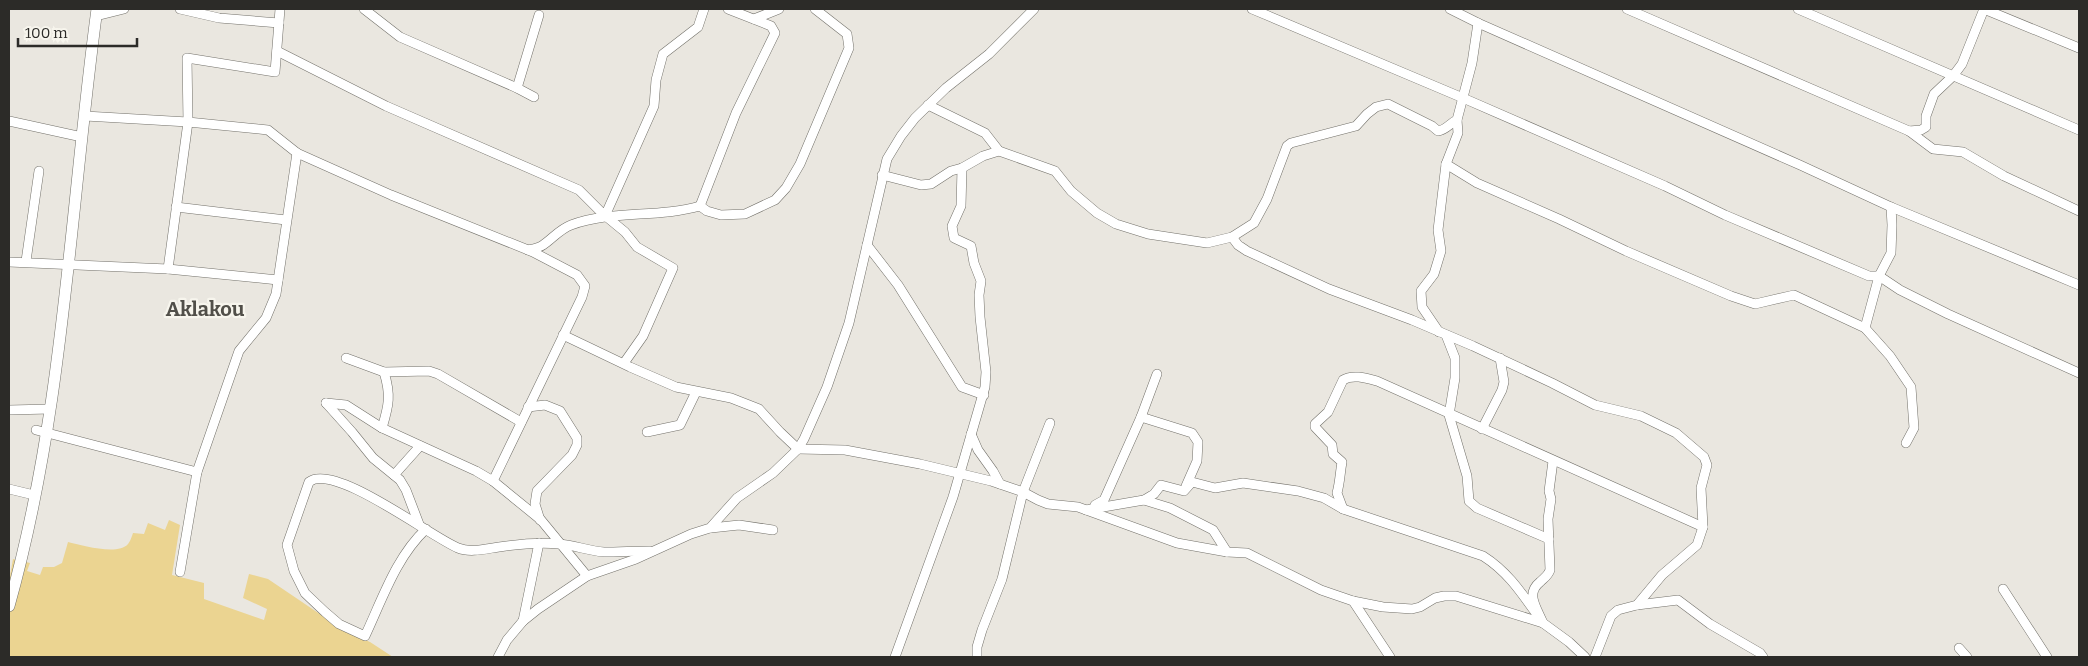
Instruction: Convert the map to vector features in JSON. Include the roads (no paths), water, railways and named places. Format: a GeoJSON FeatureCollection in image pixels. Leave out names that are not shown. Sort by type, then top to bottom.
{"type":"FeatureCollection","features":[{"type":"Feature","properties":{"kind":"street"},"geometry":{"type":"LineString","coordinates":[[9,606],[34,495],[41,432],[50,409],[70,264],[96,12],[124,9]]}},
{"type":"Feature","properties":{"kind":"street"},"geometry":{"type":"LineString","coordinates":[[180,9],[219,18],[279,23]]}},
{"type":"Feature","properties":{"kind":"street"},"geometry":{"type":"LineString","coordinates":[[168,270],[188,122],[187,58],[275,72],[280,9]]}},
{"type":"Feature","properties":{"kind":"street"},"geometry":{"type":"LineString","coordinates":[[364,9],[400,37],[534,97]]}},
{"type":"Feature","properties":{"kind":"street"},"geometry":{"type":"LineString","coordinates":[[277,51],[386,106],[579,190],[604,216],[654,106],[656,80],[663,54],[698,27],[704,9]]}},
{"type":"Feature","properties":{"kind":"street"},"geometry":{"type":"LineString","coordinates":[[700,206],[736,113],[775,33],[771,26],[728,9]]}},
{"type":"Feature","properties":{"kind":"street"},"geometry":{"type":"LineString","coordinates":[[754,19],[779,9]]}},
{"type":"Feature","properties":{"kind":"street"},"geometry":{"type":"LineString","coordinates":[[528,250],[542,246],[570,225],[632,214],[662,214],[700,206],[707,211],[721,215],[745,214],[775,200],[792,178],[849,48],[847,34],[814,9]]}},
{"type":"Feature","properties":{"kind":"street"},"geometry":{"type":"LineString","coordinates":[[710,528],[737,498],[773,473],[798,449],[804,439],[827,387],[839,352],[855,301],[882,175],[887,159],[901,136],[928,105],[989,54],[1034,9]]}},
{"type":"Feature","properties":{"kind":"street"},"geometry":{"type":"LineString","coordinates":[[1252,9],[1665,186],[1734,219],[1869,276],[1879,276],[1900,290],[1948,314],[2079,373]]}},
{"type":"Feature","properties":{"kind":"street"},"geometry":{"type":"LineString","coordinates":[[1450,9],[1890,207],[2079,285]]}},
{"type":"Feature","properties":{"kind":"street"},"geometry":{"type":"LineString","coordinates":[[1627,9],[1909,131],[1934,149],[1963,152],[2004,176],[2079,211]]}},
{"type":"Feature","properties":{"kind":"street"},"geometry":{"type":"LineString","coordinates":[[1798,9],[2079,130]]}},
{"type":"Feature","properties":{"kind":"street"},"geometry":{"type":"LineString","coordinates":[[1909,131],[1922,130],[1926,127],[1928,106],[1934,94],[1953,76],[1962,64],[1984,9],[2079,48]]}},
{"type":"Feature","properties":{"kind":"street"},"geometry":{"type":"LineString","coordinates":[[517,88],[539,15]]}},
{"type":"Feature","properties":{"kind":"street"},"geometry":{"type":"LineString","coordinates":[[1478,23],[1474,50],[1457,120],[1458,133],[1446,164],[1438,230],[1441,251],[1434,274],[1420,291],[1422,307],[1443,333],[1455,358],[1455,378],[1449,415],[1467,476],[1469,501],[1473,506],[1549,539]]}},
{"type":"Feature","properties":{"kind":"street"},"geometry":{"type":"LineString","coordinates":[[928,105],[985,133],[999,151],[1055,171],[1071,191],[1097,213],[1116,224],[1148,234],[1207,243],[1232,237],[1254,223],[1267,199],[1287,146],[1291,143],[1356,126],[1376,107],[1388,104],[1424,121],[1438,131],[1444,130],[1457,120]]}},
{"type":"Feature","properties":{"kind":"street"},"geometry":{"type":"LineString","coordinates":[[85,116],[188,122],[268,130],[297,153],[391,195],[528,250],[577,275],[585,286],[493,480]]}},
{"type":"Feature","properties":{"kind":"street"},"geometry":{"type":"LineString","coordinates":[[9,121],[82,137]]}},
{"type":"Feature","properties":{"kind":"street"},"geometry":{"type":"LineString","coordinates":[[882,175],[921,185],[930,184],[951,170],[962,168],[983,156],[999,151]]}},
{"type":"Feature","properties":{"kind":"street"},"geometry":{"type":"LineString","coordinates":[[180,572],[197,472],[238,351],[266,318],[276,294],[297,153]]}},
{"type":"Feature","properties":{"kind":"street"},"geometry":{"type":"LineString","coordinates":[[1446,164],[1477,183],[1716,290],[1756,304],[1794,295],[1864,328],[1890,356],[1911,387],[1914,428],[1906,443]]}},
{"type":"Feature","properties":{"kind":"street"},"geometry":{"type":"LineString","coordinates":[[895,657],[960,475],[984,395],[986,372],[980,317],[979,296],[981,281],[974,263],[971,246],[954,238],[952,226],[961,206],[962,168]]}},
{"type":"Feature","properties":{"kind":"street"},"geometry":{"type":"LineString","coordinates":[[26,261],[39,171]]}},
{"type":"Feature","properties":{"kind":"street"},"geometry":{"type":"LineString","coordinates":[[176,207],[286,220]]}},
{"type":"Feature","properties":{"kind":"street"},"geometry":{"type":"LineString","coordinates":[[1864,328],[1879,276],[1891,253],[1892,225],[1890,207]]}},
{"type":"Feature","properties":{"kind":"street"},"geometry":{"type":"LineString","coordinates":[[608,218],[625,232],[637,247],[673,268],[643,336],[624,363]]}},
{"type":"Feature","properties":{"kind":"street"},"geometry":{"type":"LineString","coordinates":[[1232,237],[1238,245],[1247,251],[1329,289],[1443,333],[1500,358],[1595,405],[1641,416],[1676,433],[1704,457],[1707,465],[1701,488],[1703,527],[1697,545],[1662,575],[1637,605]]}},
{"type":"Feature","properties":{"kind":"street"},"geometry":{"type":"LineString","coordinates":[[867,245],[898,285],[962,388],[984,395]]}},
{"type":"Feature","properties":{"kind":"street"},"geometry":{"type":"LineString","coordinates":[[9,262],[26,261],[168,270],[278,280]]}},
{"type":"Feature","properties":{"kind":"street"},"geometry":{"type":"LineString","coordinates":[[563,335],[676,387],[731,398],[759,408],[798,449],[845,450],[920,464],[1000,484],[1048,504],[1078,507],[1177,543],[1228,552],[1247,553],[1321,590],[1353,602],[1412,609],[1420,607],[1435,598],[1456,596],[1543,623]]}},
{"type":"Feature","properties":{"kind":"street"},"geometry":{"type":"LineString","coordinates":[[346,358],[384,372],[429,371],[438,374],[521,422]]}},
{"type":"Feature","properties":{"kind":"street"},"geometry":{"type":"LineString","coordinates":[[1482,429],[1504,382],[1500,358]]}},
{"type":"Feature","properties":{"kind":"street"},"geometry":{"type":"LineString","coordinates":[[382,428],[389,404],[390,390],[384,372]]}},
{"type":"Feature","properties":{"kind":"street"},"geometry":{"type":"LineString","coordinates":[[1086,510],[1104,500],[1141,417],[1157,374]]}},
{"type":"Feature","properties":{"kind":"street"},"geometry":{"type":"LineString","coordinates":[[1343,509],[1337,493],[1342,478],[1340,470],[1342,462],[1333,454],[1332,445],[1315,427],[1316,421],[1328,412],[1343,380],[1347,377],[1362,377],[1377,381],[1449,415],[1703,527]]}},
{"type":"Feature","properties":{"kind":"street"},"geometry":{"type":"LineString","coordinates":[[646,432],[680,425],[696,392]]}},
{"type":"Feature","properties":{"kind":"street"},"geometry":{"type":"LineString","coordinates":[[423,527],[406,490],[394,475],[373,458],[326,403],[346,405],[382,428],[493,480],[540,520],[586,576]]}},
{"type":"Feature","properties":{"kind":"street"},"geometry":{"type":"LineString","coordinates":[[528,407],[545,405],[560,411],[577,438],[577,445],[572,455],[537,491],[535,504],[540,520]]}},
{"type":"Feature","properties":{"kind":"street"},"geometry":{"type":"LineString","coordinates":[[9,410],[50,409]]}},
{"type":"Feature","properties":{"kind":"street"},"geometry":{"type":"LineString","coordinates":[[1141,417],[1192,433],[1198,442],[1197,461],[1184,491]]}},
{"type":"Feature","properties":{"kind":"street"},"geometry":{"type":"LineString","coordinates":[[977,656],[977,646],[982,630],[1002,579],[1023,492],[1050,423]]}},
{"type":"Feature","properties":{"kind":"street"},"geometry":{"type":"LineString","coordinates":[[41,432],[197,472]]}},
{"type":"Feature","properties":{"kind":"street"},"geometry":{"type":"LineString","coordinates":[[971,434],[978,450],[1000,484]]}},
{"type":"Feature","properties":{"kind":"street"},"geometry":{"type":"LineString","coordinates":[[394,475],[420,446]]}},
{"type":"Feature","properties":{"kind":"street"},"geometry":{"type":"LineString","coordinates":[[1543,623],[1532,596],[1533,588],[1548,575],[1550,570],[1548,519],[1551,499],[1549,491],[1552,461]]}},
{"type":"Feature","properties":{"kind":"street"},"geometry":{"type":"LineString","coordinates":[[423,527],[390,584],[365,636],[339,624],[305,592],[294,571],[287,545],[309,482],[315,479],[341,483],[423,527],[443,540],[467,551],[539,543],[560,544],[603,552],[654,551]]}},
{"type":"Feature","properties":{"kind":"street"},"geometry":{"type":"LineString","coordinates":[[1184,491],[1192,482],[1214,488],[1243,483],[1298,491],[1324,498],[1343,509],[1483,556],[1499,566],[1513,581],[1543,623],[1569,642],[1585,657]]}},
{"type":"Feature","properties":{"kind":"street"},"geometry":{"type":"LineString","coordinates":[[1086,510],[1144,500],[1154,494],[1162,484],[1184,491]]}},
{"type":"Feature","properties":{"kind":"street"},"geometry":{"type":"LineString","coordinates":[[9,489],[34,495]]}},
{"type":"Feature","properties":{"kind":"street"},"geometry":{"type":"LineString","coordinates":[[1144,500],[1170,508],[1213,530],[1228,552]]}},
{"type":"Feature","properties":{"kind":"street"},"geometry":{"type":"LineString","coordinates":[[498,657],[507,640],[523,621],[586,576],[710,528],[738,525],[774,530]]}},
{"type":"Feature","properties":{"kind":"street"},"geometry":{"type":"LineString","coordinates":[[523,621],[539,543]]}},
{"type":"Feature","properties":{"kind":"street"},"geometry":{"type":"LineString","coordinates":[[2003,589],[2047,657]]}},
{"type":"Feature","properties":{"kind":"street"},"geometry":{"type":"LineString","coordinates":[[1595,657],[1611,616],[1618,610],[1637,605],[1678,600],[1710,624],[1760,653],[1763,657]]}},
{"type":"Feature","properties":{"kind":"street"},"geometry":{"type":"LineString","coordinates":[[1353,602],[1390,657]]}},
{"type":"Feature","properties":{"kind":"street"},"geometry":{"type":"LineString","coordinates":[[1959,648],[1967,657]]}},
{"type":"Feature","properties":{"kind":"district","name":"Aklakou"},"geometry":{"type":"Point","coordinates":[205,309]}}]}
